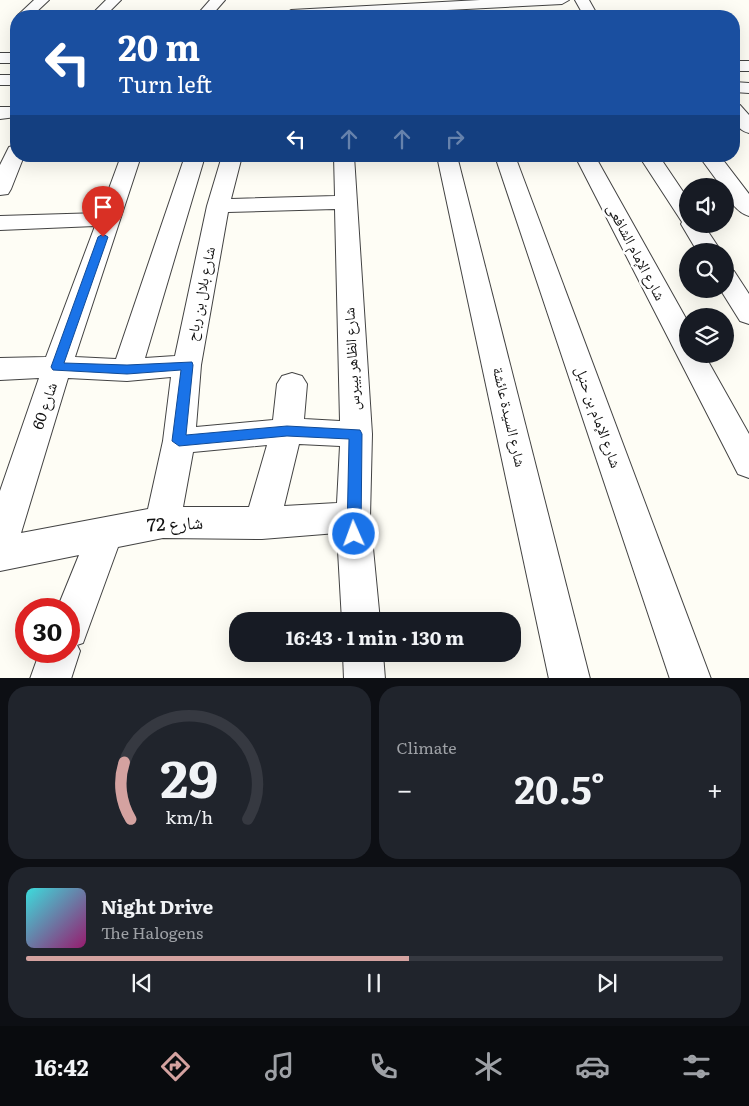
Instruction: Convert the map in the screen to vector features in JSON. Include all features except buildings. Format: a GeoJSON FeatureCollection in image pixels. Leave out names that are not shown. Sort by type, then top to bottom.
{"type":"FeatureCollection","features":[{"type":"Feature","properties":{"kind":"street"},"geometry":{"type":"LineString","coordinates":[[31,10],[42,0]]}},
{"type":"Feature","properties":{"kind":"street"},"geometry":{"type":"LineString","coordinates":[[103,10],[114,0]]}},
{"type":"Feature","properties":{"kind":"street"},"geometry":{"type":"LineString","coordinates":[[208,10],[218,0]]}},
{"type":"Feature","properties":{"kind":"street"},"geometry":{"type":"LineString","coordinates":[[340,10],[414,4],[562,0]]}},
{"type":"Feature","properties":{"kind":"street"},"geometry":{"type":"LineString","coordinates":[[740,116],[749,127]]}},
{"type":"Feature","properties":{"kind":"street"},"geometry":{"type":"LineString","coordinates":[[0,189],[11,162]]}},
{"type":"Feature","properties":{"kind":"street","name":"شارع 60"},"geometry":{"type":"LineString","coordinates":[[0,543],[57,367],[130,162]]}},
{"type":"Feature","properties":{"kind":"street"},"geometry":{"type":"LineString","coordinates":[[127,370],[193,162]]}},
{"type":"Feature","properties":{"kind":"street","name":"شارع بلال بن رباح"},"geometry":{"type":"LineString","coordinates":[[163,522],[179,441],[188,365],[218,206],[230,162]]}},
{"type":"Feature","properties":{"kind":"street","name":"شارع الظاهر بيبرس"},"geometry":{"type":"LineString","coordinates":[[344,162],[356,434],[353,517],[360,612]]}},
{"type":"Feature","properties":{"kind":"street","name":"شارع السيدة عائشة"},"geometry":{"type":"LineString","coordinates":[[448,162],[570,678]]}},
{"type":"Feature","properties":{"kind":"street","name":"شارع الإمام بن حنبل"},"geometry":{"type":"LineString","coordinates":[[507,162],[691,678]]}},
{"type":"Feature","properties":{"kind":"street","name":"شارع الإمام الشافعى"},"geometry":{"type":"LineString","coordinates":[[588,162],[679,331]]}},
{"type":"Feature","properties":{"kind":"street"},"geometry":{"type":"LineString","coordinates":[[653,162],[679,203]]}},
{"type":"Feature","properties":{"kind":"street"},"geometry":{"type":"LineString","coordinates":[[713,162],[749,210]]}},
{"type":"Feature","properties":{"kind":"street"},"geometry":{"type":"LineString","coordinates":[[218,206],[345,202]]}},
{"type":"Feature","properties":{"kind":"street"},"geometry":{"type":"LineString","coordinates":[[0,223],[110,219]]}},
{"type":"Feature","properties":{"kind":"street"},"geometry":{"type":"LineString","coordinates":[[734,291],[749,315]]}},
{"type":"Feature","properties":{"kind":"street"},"geometry":{"type":"LineString","coordinates":[[695,363],[749,464]]}},
{"type":"Feature","properties":{"kind":"street"},"geometry":{"type":"LineString","coordinates":[[0,369],[57,367],[127,370],[188,365]]}},
{"type":"Feature","properties":{"kind":"street"},"geometry":{"type":"LineString","coordinates":[[262,523],[287,431],[292,384]]}},
{"type":"Feature","properties":{"kind":"street"},"geometry":{"type":"LineString","coordinates":[[179,441],[287,431],[356,434]]}},
{"type":"Feature","properties":{"kind":"street","name":"شارع 72"},"geometry":{"type":"LineString","coordinates":[[0,554],[163,522],[262,523],[353,517]]}},
{"type":"Feature","properties":{"kind":"street"},"geometry":{"type":"LineString","coordinates":[[80,599],[104,533]]}},
{"type":"Feature","properties":{"kind":"street"},"geometry":{"type":"LineString","coordinates":[[364,662],[365,678]]}},
{"type":"Feature","properties":{"kind":"street"},"geometry":{"type":"LineString","coordinates":[[50,678],[56,663]]}},
{"type":"Feature","properties":{"kind":"route"},"geometry":{"type":"LineString","coordinates":[[103,237],[57,367],[127,370],[188,365],[179,441],[287,431],[356,434],[354,534]]}}]}
